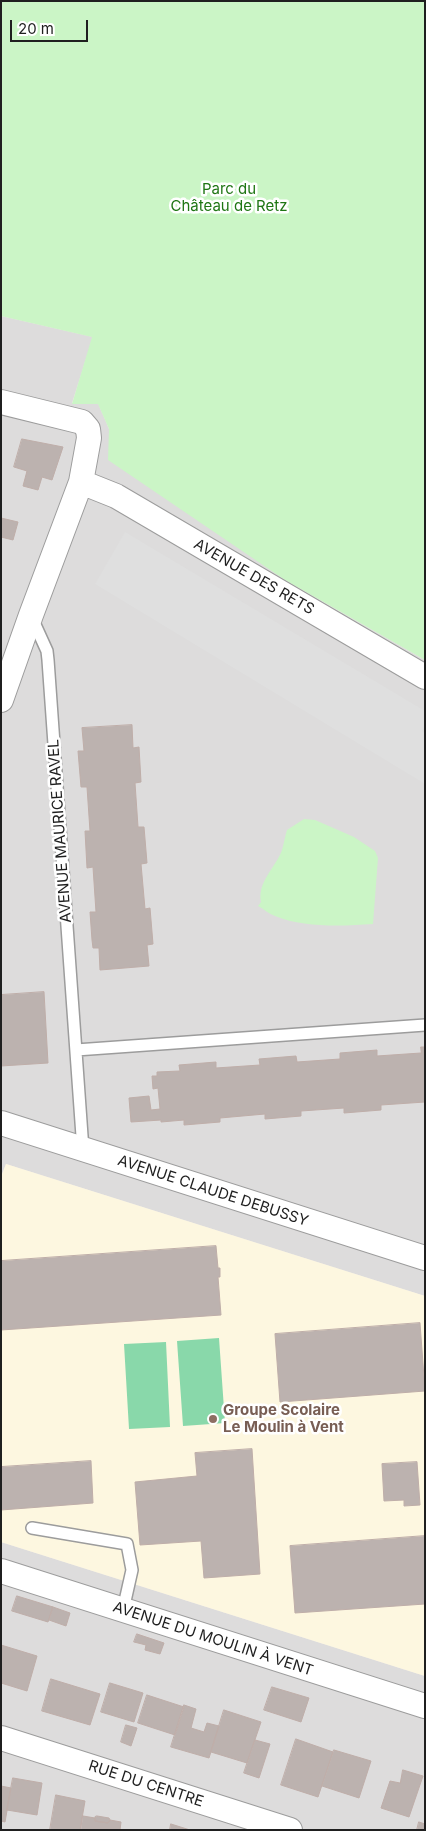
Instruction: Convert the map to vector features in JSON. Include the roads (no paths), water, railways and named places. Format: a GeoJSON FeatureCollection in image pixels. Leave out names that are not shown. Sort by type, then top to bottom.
{"type":"FeatureCollection","features":[{"type":"Feature","properties":{"kind":"street"},"geometry":{"type":"LineString","coordinates":[[1,402],[82,422],[88,429],[89,438],[81,482],[31,615],[5,677],[1,700]]}},
{"type":"Feature","properties":{"kind":"street","name":"AVENUE DES RETS"},"geometry":{"type":"LineString","coordinates":[[81,482],[116,496],[425,677]]}},
{"type":"Feature","properties":{"kind":"street","name":"AVENUE CLAUDE DEBUSSY"},"geometry":{"type":"LineString","coordinates":[[1,1123],[425,1258]]}},
{"type":"Feature","properties":{"kind":"street","name":"AVENUE DU MOULIN À VENT"},"geometry":{"type":"LineString","coordinates":[[1,1571],[425,1706]]}},
{"type":"Feature","properties":{"kind":"street","name":"RUE DU CENTRE"},"geometry":{"type":"LineString","coordinates":[[1,1738],[290,1830]]}},
{"type":"Feature","properties":{"kind":"lane","name":"AVENUE MAURICE RAVEL"},"geometry":{"type":"LineString","coordinates":[[31,615],[48,660],[83,1150]]}},
{"type":"Feature","properties":{"kind":"lane"},"geometry":{"type":"LineString","coordinates":[[76,1050],[425,1025]]}},
{"type":"Feature","properties":{"kind":"lane"},"geometry":{"type":"LineString","coordinates":[[32,1528],[128,1544],[132,1570],[123,1610]]}},
{"type":"Feature","properties":{"kind":"place","name":"Groupe Scolaire Le Moulin à Vent"},"geometry":{"type":"Point","coordinates":[213,1419]}},
{"type":"Feature","properties":{"kind":"park label","name":"Parc du Château de Retz"},"geometry":{"type":"Point","coordinates":[229,198]}}]}
